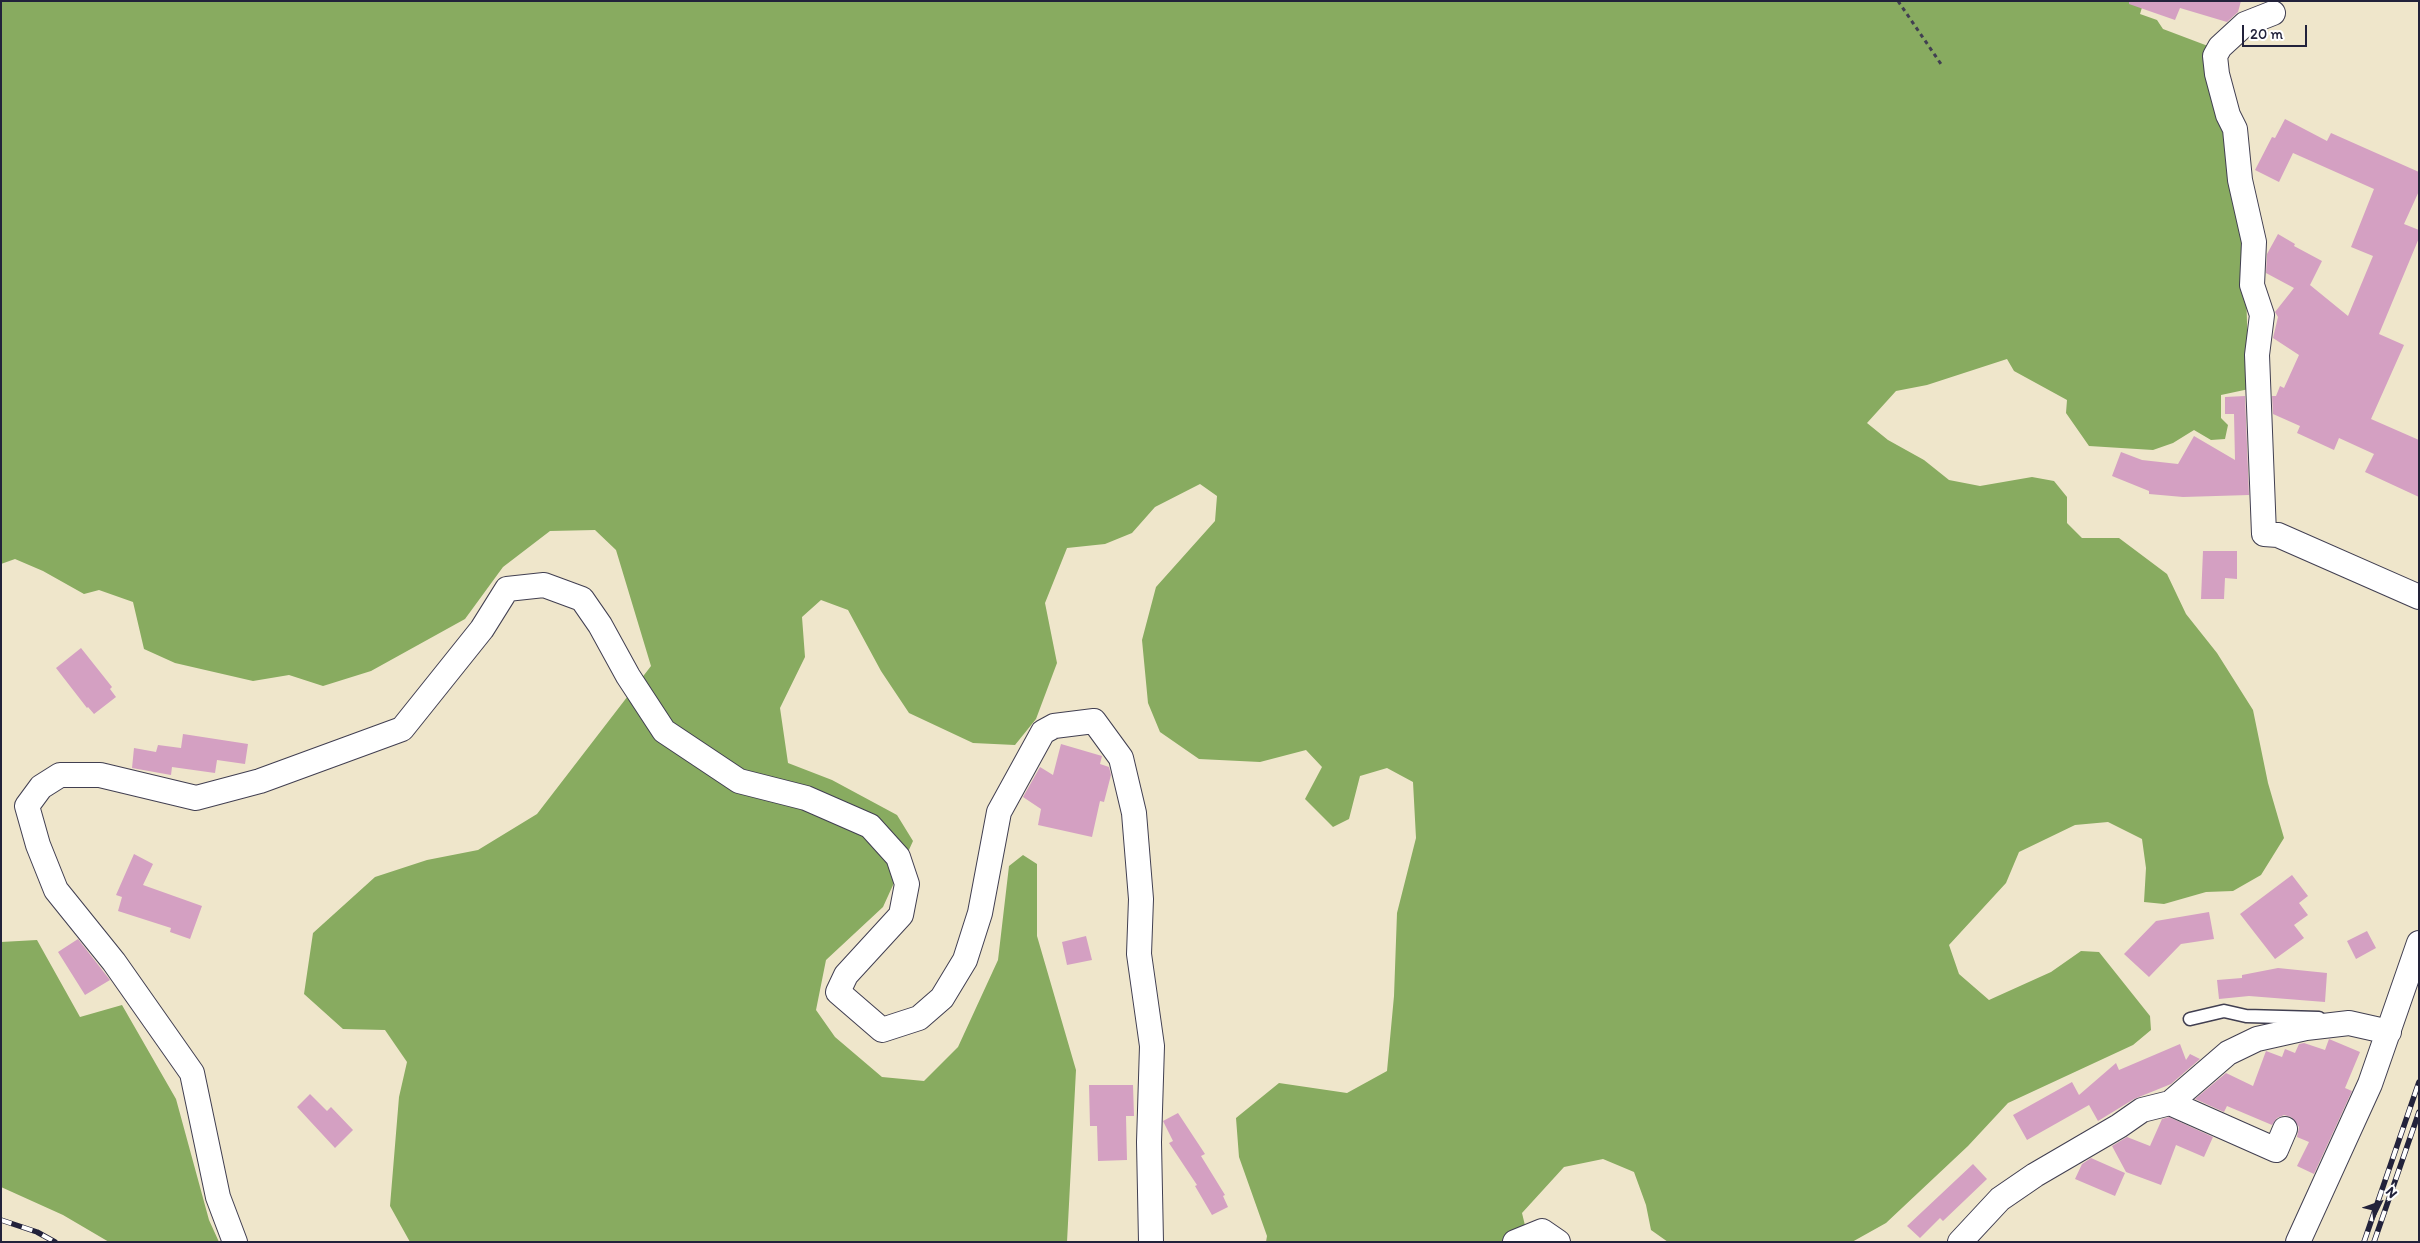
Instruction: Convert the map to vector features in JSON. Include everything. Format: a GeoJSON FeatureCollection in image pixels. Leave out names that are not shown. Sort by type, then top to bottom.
{"type":"FeatureCollection","features":[{"type":"Feature","properties":{"kind":"street"},"geometry":{"type":"LineString","coordinates":[[2273,13],[2245,24],[2220,47],[2215,56],[2216,74],[2236,136],[2240,180],[2254,242],[2252,285],[2262,315],[2257,354],[2264,534],[2278,535],[2419,597]]}},
{"type":"Feature","properties":{"kind":"street"},"geometry":{"type":"LineString","coordinates":[[235,1242],[218,1198],[192,1073],[114,962],[56,890],[38,845],[27,806],[41,787],[60,775],[100,775],[196,798],[260,781],[402,729],[482,629],[507,589],[544,585],[582,599],[600,625],[628,676],[664,731],[739,781],[806,798],[870,826],[898,857],[907,884],[901,914],[846,975],[838,992],[882,1030],[919,1018],[942,998],[965,960],[980,913],[1000,812],[1043,732],[1054,726],[1094,721],[1120,758],[1134,813],[1141,900],[1139,954],[1152,1046],[1149,1142],[1151,1242]]}},
{"type":"Feature","properties":{"kind":"street"},"geometry":{"type":"LineString","coordinates":[[2298,1242],[2370,1084],[2419,943]]}},
{"type":"Feature","properties":{"kind":"street"},"geometry":{"type":"LineString","coordinates":[[1960,1242],[2000,1199],[2035,1175],[2119,1126],[2142,1110],[2170,1103],[2228,1053],[2257,1039],[2306,1028],[2349,1023],[2389,1032]]}},
{"type":"Feature","properties":{"kind":"street"},"geometry":{"type":"LineString","coordinates":[[2170,1103],[2276,1150],[2285,1129]]}},
{"type":"Feature","properties":{"kind":"street"},"geometry":{"type":"LineString","coordinates":[[1515,1242],[1542,1231],[1558,1242]]}},
{"type":"Feature","properties":{"kind":"lane"},"geometry":{"type":"LineString","coordinates":[[2190,1019],[2224,1011],[2246,1016],[2329,1018],[2340,1024]]}},
{"type":"Feature","properties":{"kind":"path"},"geometry":{"type":"LineString","coordinates":[[1898,1],[1944,67]]}},
{"type":"Feature","properties":{"kind":"green space"},"geometry":{"type":"Polygon","coordinates":[[[1,1],[2144,1],[2140,14],[2157,20],[2163,29],[2208,46],[2210,79],[2244,222],[2249,389],[2221,395],[2221,418],[2228,425],[2225,439],[2211,440],[2194,430],[2173,443],[2153,450],[2089,446],[2066,413],[2067,400],[2014,371],[2007,359],[1927,385],[1896,391],[1867,423],[1888,440],[1924,460],[1949,480],[1980,486],[2032,477],[2054,481],[2067,497],[2067,523],[2082,538],[2119,538],[2167,574],[2186,614],[2217,653],[2253,710],[2268,783],[2284,838],[2261,875],[2233,891],[2206,892],[2164,904],[2144,902],[2146,868],[2142,839],[2108,822],[2075,825],[2019,852],[2006,883],[1949,945],[1959,974],[1989,1000],[2051,972],[2081,951],[2099,952],[2150,1016],[2151,1030],[2133,1045],[2008,1103],[1968,1146],[1886,1223],[1852,1242],[1668,1242],[1651,1230],[1646,1205],[1634,1172],[1603,1159],[1564,1167],[1522,1213],[1529,1242],[1266,1242],[1267,1236],[1239,1157],[1236,1118],[1279,1083],[1347,1093],[1387,1071],[1394,996],[1397,913],[1416,838],[1413,782],[1387,768],[1360,776],[1349,819],[1333,827],[1305,799],[1322,767],[1306,750],[1260,762],[1199,759],[1160,732],[1148,703],[1142,640],[1156,587],[1215,521],[1217,496],[1200,484],[1155,507],[1132,533],[1105,544],[1067,548],[1045,603],[1057,663],[1036,719],[1015,745],[973,743],[909,713],[881,671],[848,610],[821,600],[802,617],[805,657],[780,708],[788,763],[832,780],[897,815],[913,841],[883,907],[826,960],[816,1010],[835,1037],[882,1077],[924,1081],[958,1047],[998,960],[1009,866],[1023,855],[1037,864],[1037,936],[1076,1070],[1067,1242],[410,1242],[390,1206],[399,1097],[407,1062],[385,1030],[343,1029],[304,994],[313,933],[375,877],[427,860],[478,850],[537,814],[651,666],[616,550],[595,530],[550,531],[503,567],[465,619],[371,671],[323,686],[289,675],[253,681],[175,663],[144,649],[133,602],[99,590],[84,594],[43,571],[15,559],[1,564],[1,1]]]}},
{"type":"Feature","properties":{"kind":"green space"},"geometry":{"type":"Polygon","coordinates":[[[37,940],[80,1017],[122,1005],[176,1099],[209,1220],[219,1242],[109,1242],[63,1215],[1,1187],[1,942],[37,940]]]}},
{"type":"Feature","properties":{"kind":"building"},"geometry":{"type":"Polygon","coordinates":[[[2129,1],[2241,1],[2238,12],[2227,22],[2180,8],[2175,20],[2129,4],[2129,1]]]}},
{"type":"Feature","properties":{"kind":"building"},"geometry":{"type":"Polygon","coordinates":[[[2285,119],[2327,141],[2331,133],[2419,172],[2419,191],[2404,224],[2419,230],[2419,238],[2379,334],[2404,345],[2371,419],[2419,440],[2419,497],[2365,472],[2374,454],[2339,438],[2334,450],[2297,433],[2300,426],[2273,414],[2272,396],[2276,396],[2280,386],[2284,388],[2299,355],[2273,338],[2278,317],[2275,312],[2294,288],[2266,273],[2267,254],[2278,234],[2295,244],[2294,246],[2322,261],[2310,285],[2348,316],[2373,256],[2351,247],[2374,189],[2293,153],[2279,182],[2255,170],[2272,137],[2275,138],[2285,119]]]}},
{"type":"Feature","properties":{"kind":"building"},"geometry":{"type":"Polygon","coordinates":[[[2245,396],[2249,495],[2183,497],[2149,494],[2149,491],[2112,476],[2121,452],[2142,460],[2178,464],[2194,436],[2235,460],[2234,414],[2225,414],[2225,397],[2245,396]]]}},
{"type":"Feature","properties":{"kind":"building"},"geometry":{"type":"Polygon","coordinates":[[[2203,551],[2237,551],[2237,579],[2225,578],[2224,599],[2201,599],[2203,551]]]}},
{"type":"Feature","properties":{"kind":"building"},"geometry":{"type":"Polygon","coordinates":[[[81,648],[112,687],[110,689],[116,697],[94,714],[87,708],[56,668],[81,648]]]}},
{"type":"Feature","properties":{"kind":"building"},"geometry":{"type":"Polygon","coordinates":[[[183,734],[248,744],[245,764],[217,760],[215,773],[172,767],[171,775],[132,768],[134,748],[156,752],[158,745],[181,748],[183,734]]]}},
{"type":"Feature","properties":{"kind":"building"},"geometry":{"type":"Polygon","coordinates":[[[1061,744],[1102,756],[1100,764],[1109,767],[1111,775],[1104,802],[1100,801],[1092,837],[1038,825],[1041,809],[1023,797],[1040,767],[1053,775],[1061,744]]]}},
{"type":"Feature","properties":{"kind":"building"},"geometry":{"type":"Polygon","coordinates":[[[134,854],[153,864],[143,885],[202,906],[190,939],[170,932],[171,928],[118,911],[122,897],[116,895],[134,854]]]}},
{"type":"Feature","properties":{"kind":"building"},"geometry":{"type":"Polygon","coordinates":[[[2292,875],[2308,896],[2299,903],[2308,915],[2294,925],[2304,938],[2275,959],[2240,914],[2292,875]]]}},
{"type":"Feature","properties":{"kind":"building"},"geometry":{"type":"Polygon","coordinates":[[[2209,912],[2214,939],[2181,944],[2149,977],[2124,954],[2156,921],[2209,912]]]}},
{"type":"Feature","properties":{"kind":"building"},"geometry":{"type":"Polygon","coordinates":[[[2367,931],[2376,948],[2356,959],[2347,941],[2367,931]]]}},
{"type":"Feature","properties":{"kind":"building"},"geometry":{"type":"Polygon","coordinates":[[[1086,936],[1092,960],[1067,965],[1062,942],[1086,936]]]}},
{"type":"Feature","properties":{"kind":"building"},"geometry":{"type":"Polygon","coordinates":[[[78,939],[110,980],[85,995],[58,952],[78,939]]]}},
{"type":"Feature","properties":{"kind":"building"},"geometry":{"type":"Polygon","coordinates":[[[2278,968],[2327,973],[2325,1002],[2249,996],[2219,999],[2217,980],[2242,978],[2242,975],[2278,968]]]}},
{"type":"Feature","properties":{"kind":"building"},"geometry":{"type":"Polygon","coordinates":[[[2329,1039],[2360,1052],[2345,1088],[2352,1091],[2314,1174],[2297,1166],[2309,1142],[2297,1137],[2299,1127],[2291,1117],[2284,1115],[2277,1118],[2272,1125],[2227,1106],[2224,1112],[2195,1099],[2226,1073],[2253,1086],[2266,1051],[2282,1057],[2285,1049],[2295,1053],[2299,1044],[2304,1043],[2325,1050],[2329,1039]]]}},
{"type":"Feature","properties":{"kind":"building"},"geometry":{"type":"Polygon","coordinates":[[[2180,1044],[2186,1060],[2190,1054],[2200,1059],[2171,1084],[2134,1099],[2098,1121],[2089,1105],[2027,1140],[2013,1115],[2072,1082],[2079,1095],[2116,1063],[2119,1070],[2180,1044]]]}},
{"type":"Feature","properties":{"kind":"building"},"geometry":{"type":"Polygon","coordinates":[[[1089,1085],[1133,1085],[1134,1116],[1126,1116],[1127,1160],[1098,1161],[1097,1126],[1090,1126],[1089,1085]]]}},
{"type":"Feature","properties":{"kind":"building"},"geometry":{"type":"Polygon","coordinates":[[[310,1094],[327,1111],[331,1107],[353,1130],[335,1148],[297,1107],[310,1094]]]}},
{"type":"Feature","properties":{"kind":"building"},"geometry":{"type":"Polygon","coordinates":[[[1178,1113],[1205,1154],[1201,1156],[1225,1195],[1223,1196],[1228,1207],[1212,1215],[1195,1186],[1197,1185],[1169,1143],[1173,1141],[1163,1121],[1178,1113]]]}},
{"type":"Feature","properties":{"kind":"building"},"geometry":{"type":"Polygon","coordinates":[[[2169,1117],[2213,1137],[2204,1157],[2176,1145],[2161,1185],[2126,1172],[2112,1146],[2127,1137],[2150,1146],[2162,1119],[2169,1117]]]}},
{"type":"Feature","properties":{"kind":"building"},"geometry":{"type":"Polygon","coordinates":[[[2091,1158],[2125,1173],[2115,1196],[2075,1179],[2082,1164],[2091,1158]]]}},
{"type":"Feature","properties":{"kind":"building"},"geometry":{"type":"Polygon","coordinates":[[[1973,1164],[1987,1179],[1943,1221],[1940,1218],[1920,1238],[1907,1226],[1973,1164]]]}},
{"type":"Feature","properties":{"kind":"railway"},"geometry":{"type":"LineString","coordinates":[[2364,1242],[2419,1082]]}},
{"type":"Feature","properties":{"kind":"railway"},"geometry":{"type":"LineString","coordinates":[[2374,1242],[2419,1112]]}},
{"type":"Feature","properties":{"kind":"railway"},"geometry":{"type":"LineString","coordinates":[[1,1220],[37,1232],[55,1242]]}}]}
